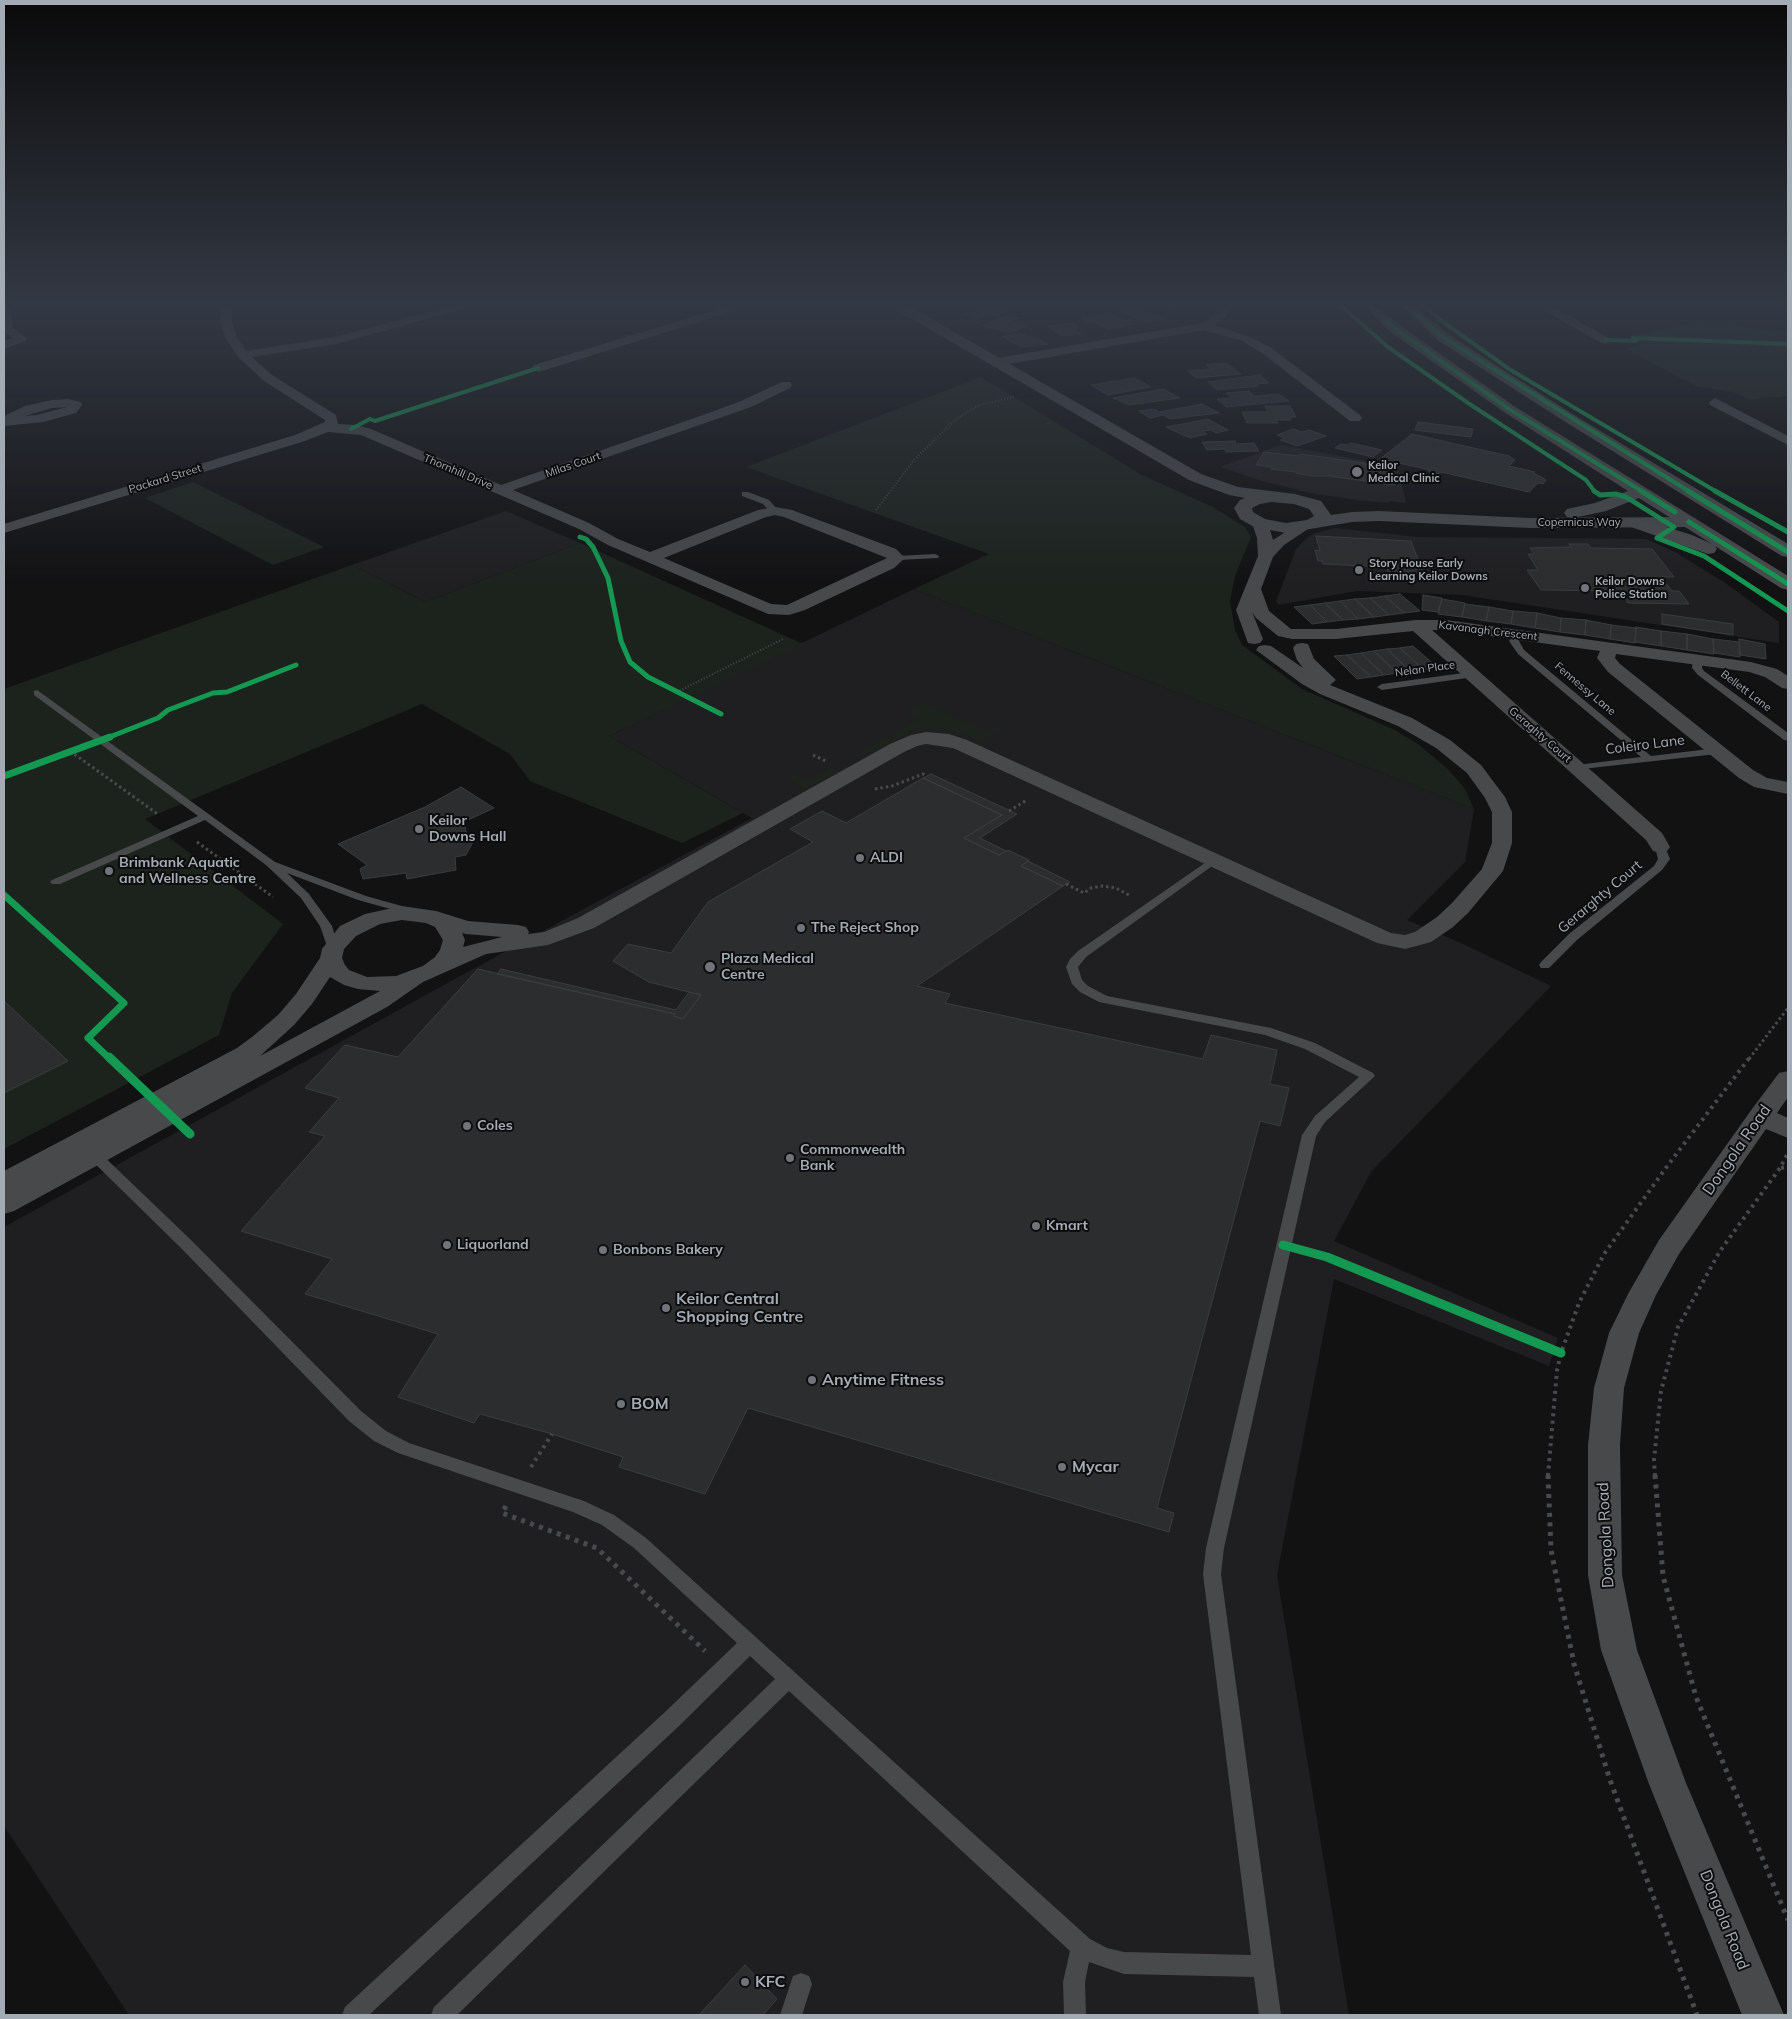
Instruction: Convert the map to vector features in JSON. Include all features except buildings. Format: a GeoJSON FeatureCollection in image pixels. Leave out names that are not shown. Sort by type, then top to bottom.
{"type":"FeatureCollection","features":[{"type":"Feature","properties":{"kind":"main road"},"geometry":{"type":"LineString","coordinates":[[1492,397],[1788,584]]}},
{"type":"Feature","properties":{"kind":"main road"},"geometry":{"type":"LineString","coordinates":[[1537,397],[1788,552]]}},
{"type":"Feature","properties":{"kind":"main road"},"geometry":{"type":"LineString","coordinates":[[1573,513],[1642,492]]}},
{"type":"Feature","properties":{"kind":"main road"},"geometry":{"type":"LineString","coordinates":[[1682,517],[1727,515]]}},
{"type":"Feature","properties":{"kind":"main road"},"geometry":{"type":"LineString","coordinates":[[1637,522],[1704,546],[1788,598]]}},
{"type":"Feature","properties":{"kind":"street"},"geometry":{"type":"LineString","coordinates":[[298,397],[331,418],[332,423],[326,428]]}},
{"type":"Feature","properties":{"kind":"street","name":"Milas Court"},"geometry":{"type":"LineString","coordinates":[[500,490],[720,414],[758,397]]}},
{"type":"Feature","properties":{"kind":"street"},"geometry":{"type":"LineString","coordinates":[[1058,397],[1195,477],[1228,505],[1255,521]]}},
{"type":"Feature","properties":{"kind":"street"},"geometry":{"type":"LineString","coordinates":[[1327,397],[1354,418]]}},
{"type":"Feature","properties":{"kind":"street"},"geometry":{"type":"LineString","coordinates":[[1715,402],[1788,441]]}},
{"type":"Feature","properties":{"kind":"street","name":"Thornhill Drive"},"geometry":{"type":"LineString","coordinates":[[326,428],[366,432],[584,526],[613,542],[768,609],[789,610],[888,565],[896,558]]}},
{"type":"Feature","properties":{"kind":"street","name":"Packard Street"},"geometry":{"type":"LineString","coordinates":[[4,529],[300,438],[326,428]]}},
{"type":"Feature","properties":{"kind":"street"},"geometry":{"type":"LineString","coordinates":[[1195,477],[1235,491],[1272,497]]}},
{"type":"Feature","properties":{"kind":"street"},"geometry":{"type":"LineString","coordinates":[[1266,556],[1265,538],[1255,521],[1243,511],[1246,504],[1256,499],[1272,497]]}},
{"type":"Feature","properties":{"kind":"street","name":"Copernicus Way"},"geometry":{"type":"LineString","coordinates":[[1272,497],[1404,516]]}},
{"type":"Feature","properties":{"kind":"street"},"geometry":{"type":"LineString","coordinates":[[332,953],[334,967],[341,974],[359,982],[382,984],[423,975],[478,949],[493,945],[548,938],[586,923],[896,748],[911,741],[926,738],[949,740],[960,744],[1215,859],[1373,933],[1394,941],[1405,942],[1423,937],[1445,922],[1460,908],[1492,870],[1498,858],[1503,828],[1502,812],[1495,797],[1474,769],[1444,744],[1405,722],[1326,690],[1308,680],[1259,645],[1244,614],[1266,556],[1279,542],[1310,525],[1323,514],[1315,505],[1306,502]]}},
{"type":"Feature","properties":{"kind":"street"},"geometry":{"type":"LineString","coordinates":[[650,558],[762,513],[775,511],[788,513],[880,548],[896,555],[896,558]]}},
{"type":"Feature","properties":{"kind":"street","name":"Copernicus Way"},"geometry":{"type":"LineString","coordinates":[[1470,518],[1534,513],[1682,517]]}},
{"type":"Feature","properties":{"kind":"street","name":"Copernicus Way"},"geometry":{"type":"LineString","coordinates":[[1255,521],[1286,528],[1352,517],[1470,518],[1530,523],[1637,522],[1682,517]]}},
{"type":"Feature","properties":{"kind":"street"},"geometry":{"type":"LineString","coordinates":[[1765,538],[1788,547]]}},
{"type":"Feature","properties":{"kind":"street"},"geometry":{"type":"LineString","coordinates":[[1253,589],[1257,605],[1262,614],[1303,641],[1306,660],[1320,674],[1364,704]]}},
{"type":"Feature","properties":{"kind":"street","name":"Kavanagh Crescent"},"geometry":{"type":"LineString","coordinates":[[1336,634],[1286,653],[1259,645],[1256,636],[1267,631],[1336,634],[1416,625],[1446,625],[1698,659],[1762,670],[1788,684]]}},
{"type":"Feature","properties":{"kind":"street","name":"Geraghty Court"},"geometry":{"type":"LineString","coordinates":[[1416,625],[1655,837],[1660,848]]}},
{"type":"Feature","properties":{"kind":"street"},"geometry":{"type":"LineString","coordinates":[[1610,647],[1606,658],[1614,668],[1717,751],[1754,780],[1772,786],[1788,788]]}},
{"type":"Feature","properties":{"kind":"street"},"geometry":{"type":"LineString","coordinates":[[4,1204],[88,1149],[261,1043],[296,1009],[339,940],[348,931],[372,919],[402,913],[424,915],[466,927],[516,932],[557,933]]}},
{"type":"Feature","properties":{"kind":"street"},"geometry":{"type":"LineString","coordinates":[[4,1183],[88,1149],[379,1002],[423,975],[443,962],[451,951],[454,940],[450,930],[443,922],[424,915]]}},
{"type":"Feature","properties":{"kind":"street","name":"Dongola Road"},"geometry":{"type":"LineString","coordinates":[[1763,2015],[1668,1784],[1619,1650],[1605,1575],[1604,1445],[1609,1388],[1624,1333],[1642,1294],[1669,1247],[1775,1122],[1788,1079]]}},
{"type":"Feature","properties":{"kind":"lane"},"geometry":{"type":"LineString","coordinates":[[746,494],[766,502],[775,511]]}},
{"type":"Feature","properties":{"kind":"lane"},"geometry":{"type":"LineString","coordinates":[[896,558],[935,556]]}},
{"type":"Feature","properties":{"kind":"lane","name":"Fennessy Lane"},"geometry":{"type":"LineString","coordinates":[[1519,634],[1514,641],[1522,652],[1648,759]]}},
{"type":"Feature","properties":{"kind":"lane","name":"Bellett Lane"},"geometry":{"type":"LineString","coordinates":[[1698,659],[1697,668],[1701,673],[1788,738]]}},
{"type":"Feature","properties":{"kind":"lane","name":"Nelan Place"},"geometry":{"type":"LineString","coordinates":[[1382,687],[1471,675]]}},
{"type":"Feature","properties":{"kind":"lane"},"geometry":{"type":"LineString","coordinates":[[37,693],[270,862],[305,896],[326,926],[332,953]]}},
{"type":"Feature","properties":{"kind":"lane","name":"Coleiro Lane"},"geometry":{"type":"LineString","coordinates":[[1576,768],[1717,751]]}},
{"type":"Feature","properties":{"kind":"lane"},"geometry":{"type":"LineString","coordinates":[[56,882],[206,816]]}},
{"type":"Feature","properties":{"kind":"lane","name":"Gerarghty Court"},"geometry":{"type":"LineString","coordinates":[[1545,965],[1573,937],[1658,868],[1664,859],[1660,848]]}},
{"type":"Feature","properties":{"kind":"lane"},"geometry":{"type":"LineString","coordinates":[[1215,859],[1078,958],[1072,968],[1076,981],[1084,989],[1103,999],[1267,1031],[1310,1046],[1368,1076],[1320,1119],[1309,1135],[1214,1548],[1212,1574],[1214,1596],[1270,2015]]}},
{"type":"Feature","properties":{"kind":"lane"},"geometry":{"type":"LineString","coordinates":[[270,862],[362,898],[424,915]]}},
{"type":"Feature","properties":{"kind":"lane"},"geometry":{"type":"LineString","coordinates":[[88,1149],[355,1416],[380,1436],[412,1451],[578,1506],[608,1520],[640,1543],[1082,1947],[1105,1958],[1124,1964],[1263,1966]]}},
{"type":"Feature","properties":{"kind":"lane"},"geometry":{"type":"LineString","coordinates":[[354,2015],[750,1643]]}},
{"type":"Feature","properties":{"kind":"lane"},"geometry":{"type":"LineString","coordinates":[[442,2015],[788,1679]]}},
{"type":"Feature","properties":{"kind":"lane"},"geometry":{"type":"LineString","coordinates":[[1075,2015],[1074,1982],[1082,1947]]}},
{"type":"Feature","properties":{"kind":"lane"},"geometry":{"type":"LineString","coordinates":[[791,2015],[801,1984]]}},
{"type":"Feature","properties":{"kind":"path"},"geometry":{"type":"LineString","coordinates":[[876,510],[914,460],[956,419],[980,405],[1010,397]]}},
{"type":"Feature","properties":{"kind":"path"},"geometry":{"type":"LineString","coordinates":[[673,690],[783,639]]}},
{"type":"Feature","properties":{"kind":"path"},"geometry":{"type":"LineString","coordinates":[[673,690],[685,696]]}},
{"type":"Feature","properties":{"kind":"path"},"geometry":{"type":"LineString","coordinates":[[62,754],[102,740]]}},
{"type":"Feature","properties":{"kind":"path"},"geometry":{"type":"LineString","coordinates":[[874,789],[892,786],[923,774],[927,776]]}},
{"type":"Feature","properties":{"kind":"path"},"geometry":{"type":"LineString","coordinates":[[1066,884],[1084,893],[1096,886],[1110,887],[1151,905]]}},
{"type":"Feature","properties":{"kind":"path"},"geometry":{"type":"LineString","coordinates":[[1788,1153],[1780,1168],[1720,1251],[1678,1327],[1661,1392],[1654,1460],[1663,1576],[1696,1697],[1788,1920]]}},
{"type":"Feature","properties":{"kind":"path"},"geometry":{"type":"LineString","coordinates":[[1780,1168],[1788,1167]]}},
{"type":"Feature","properties":{"kind":"path"},"geometry":{"type":"LineString","coordinates":[[552,1434],[502,1513],[597,1548],[724,1669]]}},
{"type":"Feature","properties":{"kind":"shaded area"},"geometry":{"type":"Polygon","coordinates":[[[928,397],[1014,397],[1142,475],[1213,507],[1245,527],[1251,537],[1235,576],[1230,601],[1235,630],[1242,645],[1302,689],[1395,730],[1418,744],[1448,769],[1465,789],[1474,809],[914,589],[989,554],[746,467],[928,397]]]}},
{"type":"Feature","properties":{"kind":"shaded area"},"geometry":{"type":"Polygon","coordinates":[[[1744,397],[1776,397],[1750,400],[1744,397]]]}},
{"type":"Feature","properties":{"kind":"shaded area"},"geometry":{"type":"Polygon","coordinates":[[[1281,445],[1398,467],[1406,503],[1357,500],[1310,493],[1259,480],[1220,467],[1281,445]]]}},
{"type":"Feature","properties":{"kind":"shaded area"},"geometry":{"type":"Polygon","coordinates":[[[193,482],[324,547],[273,565],[145,498],[193,482]]]}},
{"type":"Feature","properties":{"kind":"shaded area"},"geometry":{"type":"Polygon","coordinates":[[[506,511],[580,543],[425,602],[352,565],[506,511]]]}},
{"type":"Feature","properties":{"kind":"shaded area","name":"Keilor Downs Police Station"},"geometry":{"type":"Polygon","coordinates":[[[1335,528],[1418,537],[1646,539],[1675,552],[1724,582],[1779,622],[1779,643],[1462,595],[1357,591],[1278,605],[1276,601],[1296,549],[1313,534],[1335,528]]]}},
{"type":"Feature","properties":{"kind":"shaded area","name":"Brimbank Aquatic and Wellness Centre"},"geometry":{"type":"Polygon","coordinates":[[[580,543],[803,644],[609,736],[743,813],[682,843],[530,781],[510,754],[422,704],[145,819],[283,924],[232,993],[219,1035],[4,1149],[4,689],[352,565],[425,602],[580,543]]]}},
{"type":"Feature","properties":{"kind":"shaded area","name":"Keilor Central Shopping Centre"},"geometry":{"type":"Polygon","coordinates":[[[914,589],[1474,809],[1465,862],[1407,920],[1463,944],[1551,986],[1371,1172],[1334,1241],[1558,1338],[1549,1366],[1334,1279],[1277,1575],[1349,2015],[129,2015],[4,1826],[4,1227],[752,818],[609,736],[914,589]]]}},
{"type":"Feature","properties":{"kind":"shaded area"},"geometry":{"type":"Polygon","coordinates":[[[924,703],[989,732],[1001,726],[1004,727],[979,742],[947,729],[920,728],[865,756],[859,753],[920,719],[906,712],[924,703]]]}},
{"type":"Feature","properties":{"kind":"shaded area"},"geometry":{"type":"Polygon","coordinates":[[[831,768],[838,771],[806,789],[789,779],[794,774],[808,780],[831,768]]]}},
{"type":"Feature","properties":{"kind":"cycle path"},"geometry":{"type":"LineString","coordinates":[[351,429],[370,419],[375,421],[448,397]]}},
{"type":"Feature","properties":{"kind":"cycle path"},"geometry":{"type":"LineString","coordinates":[[1460,397],[1586,480],[1596,494],[1616,494],[1626,497],[1674,527],[1657,538]]}},
{"type":"Feature","properties":{"kind":"cycle path"},"geometry":{"type":"LineString","coordinates":[[1492,397],[1675,512]]}},
{"type":"Feature","properties":{"kind":"cycle path"},"geometry":{"type":"LineString","coordinates":[[1537,397],[1788,552]]}},
{"type":"Feature","properties":{"kind":"cycle path"},"geometry":{"type":"LineString","coordinates":[[1556,397],[1681,472],[1788,532]]}},
{"type":"Feature","properties":{"kind":"cycle path"},"geometry":{"type":"LineString","coordinates":[[1689,522],[1788,584]]}},
{"type":"Feature","properties":{"kind":"cycle path"},"geometry":{"type":"LineString","coordinates":[[580,537],[586,539],[593,547],[608,578],[621,641],[630,662],[648,677],[721,714]]}},
{"type":"Feature","properties":{"kind":"cycle path"},"geometry":{"type":"LineString","coordinates":[[1657,538],[1704,556],[1788,611]]}},
{"type":"Feature","properties":{"kind":"cycle path"},"geometry":{"type":"LineString","coordinates":[[4,776],[158,718],[168,710],[213,693],[227,692],[296,665]]}},
{"type":"Feature","properties":{"kind":"cycle path"},"geometry":{"type":"LineString","coordinates":[[4,895],[124,1003],[88,1038],[190,1134]]}},
{"type":"Feature","properties":{"kind":"cycle path"},"geometry":{"type":"LineString","coordinates":[[1283,1245],[1327,1257],[1561,1353]]}},
{"type":"Feature","properties":{"kind":"place","name":"Keilor Medical Clinic"},"geometry":{"type":"Point","coordinates":[1357,472]}},
{"type":"Feature","properties":{"kind":"place","name":"Story House Early Learning Keilor Downs"},"geometry":{"type":"Point","coordinates":[1359,570]}},
{"type":"Feature","properties":{"kind":"place","name":"Keilor Downs Police Station"},"geometry":{"type":"Point","coordinates":[1585,588]}},
{"type":"Feature","properties":{"kind":"place","name":"Keilor Downs Hall"},"geometry":{"type":"Point","coordinates":[419,829]}},
{"type":"Feature","properties":{"kind":"place","name":"ALDI"},"geometry":{"type":"Point","coordinates":[860,858]}},
{"type":"Feature","properties":{"kind":"place","name":"Brimbank Aquatic and Wellness Centre"},"geometry":{"type":"Point","coordinates":[109,871]}},
{"type":"Feature","properties":{"kind":"place","name":"The Reject Shop"},"geometry":{"type":"Point","coordinates":[801,928]}},
{"type":"Feature","properties":{"kind":"place","name":"Plaza Medical Centre"},"geometry":{"type":"Point","coordinates":[710,967]}},
{"type":"Feature","properties":{"kind":"place","name":"Coles"},"geometry":{"type":"Point","coordinates":[467,1126]}},
{"type":"Feature","properties":{"kind":"place","name":"Commonwealth Bank"},"geometry":{"type":"Point","coordinates":[790,1158]}},
{"type":"Feature","properties":{"kind":"place","name":"Kmart"},"geometry":{"type":"Point","coordinates":[1036,1226]}},
{"type":"Feature","properties":{"kind":"place","name":"Liquorland"},"geometry":{"type":"Point","coordinates":[447,1245]}},
{"type":"Feature","properties":{"kind":"place","name":"Bonbons Bakery"},"geometry":{"type":"Point","coordinates":[603,1250]}},
{"type":"Feature","properties":{"kind":"place","name":"Keilor Central Shopping Centre"},"geometry":{"type":"Point","coordinates":[666,1308]}},
{"type":"Feature","properties":{"kind":"place","name":"Anytime Fitness"},"geometry":{"type":"Point","coordinates":[812,1380]}},
{"type":"Feature","properties":{"kind":"place","name":"BOM"},"geometry":{"type":"Point","coordinates":[621,1404]}},
{"type":"Feature","properties":{"kind":"place","name":"Mycar"},"geometry":{"type":"Point","coordinates":[1062,1467]}},
{"type":"Feature","properties":{"kind":"place","name":"KFC"},"geometry":{"type":"Point","coordinates":[745,1982]}}]}
